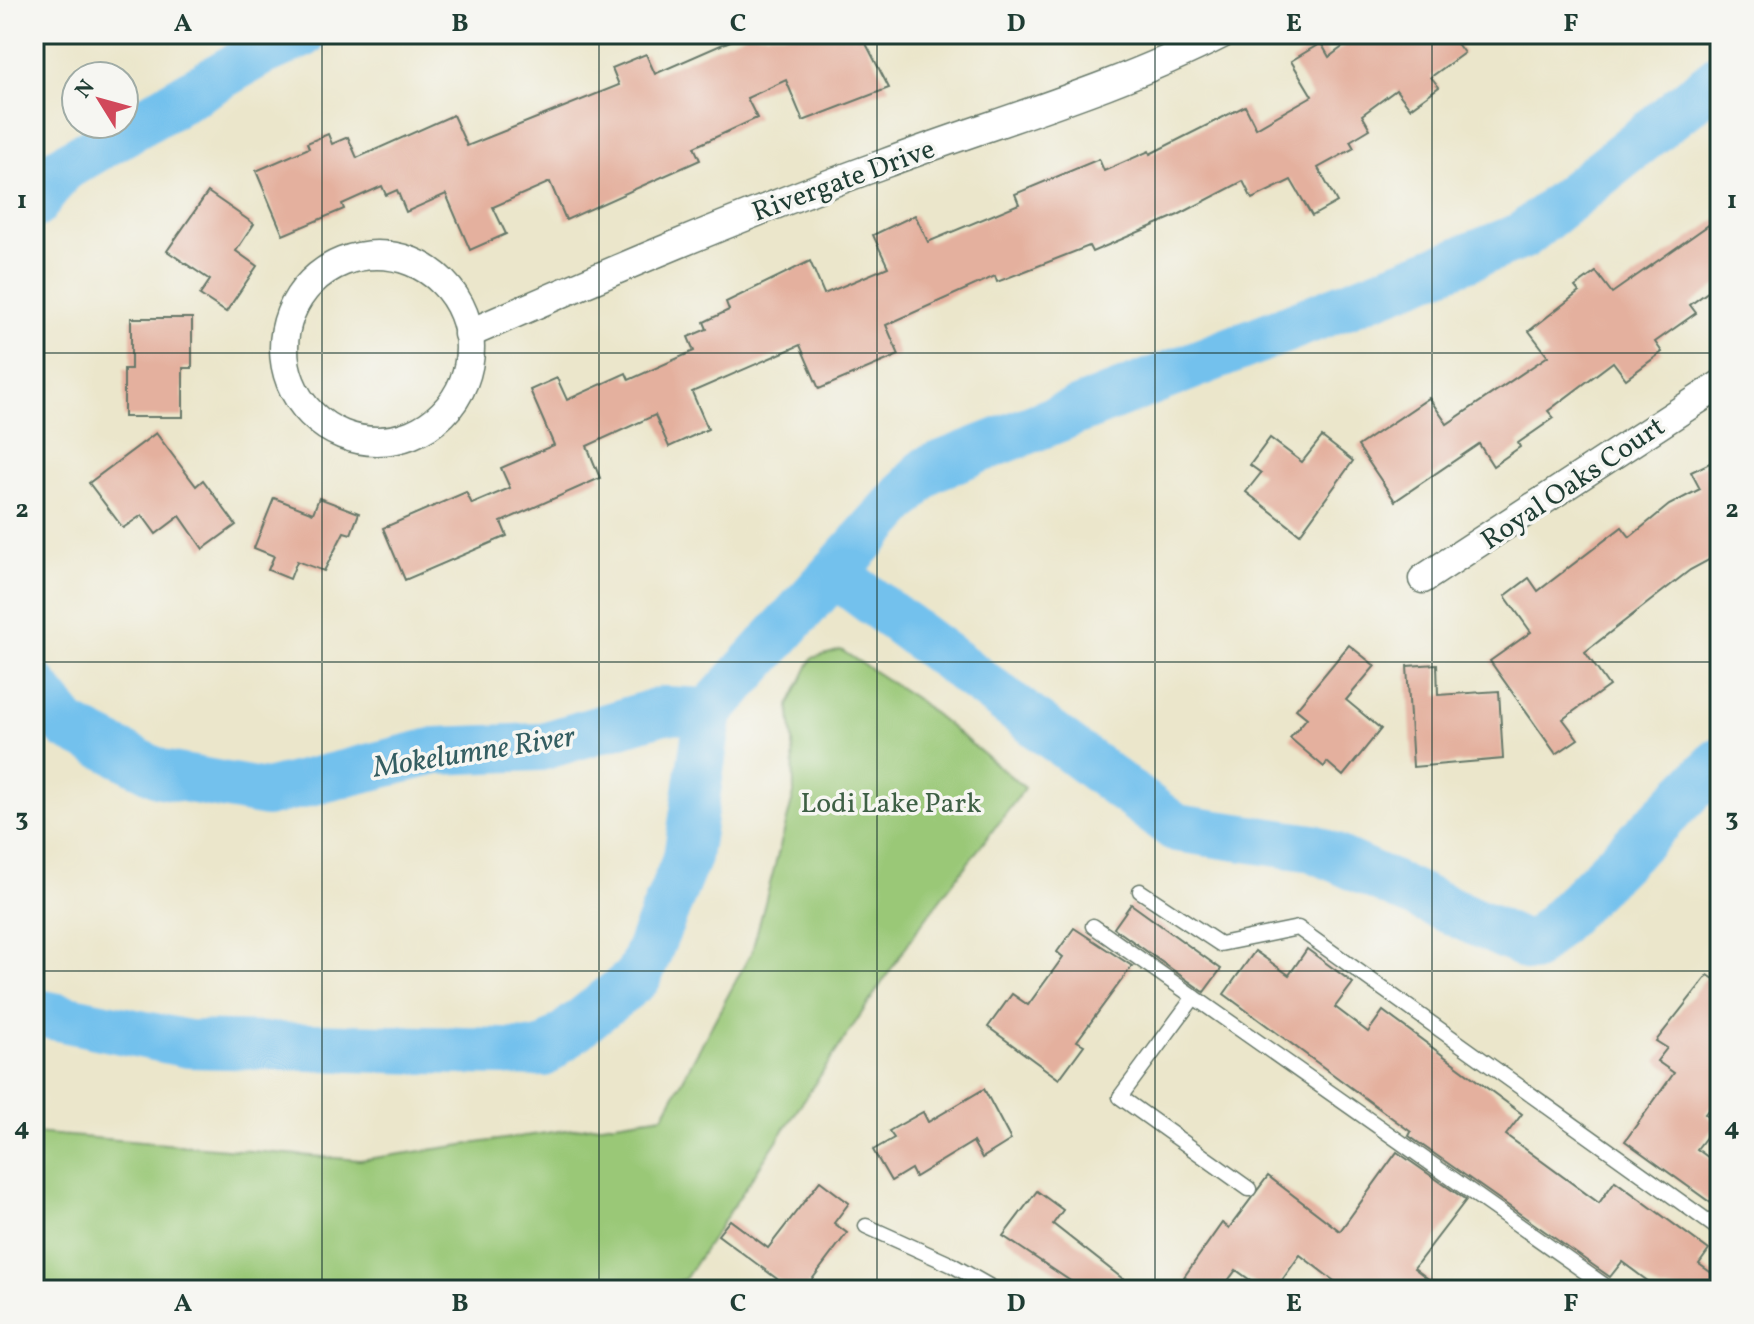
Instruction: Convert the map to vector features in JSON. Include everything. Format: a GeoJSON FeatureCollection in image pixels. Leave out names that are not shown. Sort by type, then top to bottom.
{"type":"FeatureCollection","features":[{"type":"Feature","properties":{"kind":"street","name":"Rivergate Drive"},"geometry":{"type":"LineString","coordinates":[[468,334],[699,233],[1076,94],[1188,51],[1222,34]]}},
{"type":"Feature","properties":{"kind":"street"},"geometry":{"type":"LineString","coordinates":[[370,255],[407,260],[440,279],[459,305],[468,334],[469,365],[460,391],[439,418],[410,436],[378,442],[343,436],[311,416],[293,391],[284,358],[288,319],[305,288],[333,265],[370,255]]}},
{"type":"Feature","properties":{"kind":"street","name":"Royal Oaks Court"},"geometry":{"type":"LineString","coordinates":[[1423,579],[1720,385]]}},
{"type":"Feature","properties":{"kind":"lane"},"geometry":{"type":"LineString","coordinates":[[1140,891],[1220,944],[1298,928],[1720,1230]]}},
{"type":"Feature","properties":{"kind":"lane"},"geometry":{"type":"LineString","coordinates":[[1093,926],[1611,1290]]}},
{"type":"Feature","properties":{"kind":"lane"},"geometry":{"type":"LineString","coordinates":[[1194,997],[1120,1097],[1249,1189]]}},
{"type":"Feature","properties":{"kind":"lane"},"geometry":{"type":"LineString","coordinates":[[866,1226],[952,1265],[996,1290]]}},
{"type":"Feature","properties":{"kind":"green space","name":"Lodi Lake Park"},"geometry":{"type":"Polygon","coordinates":[[[841,650],[915,698],[1025,788],[919,927],[685,1279],[649,1290],[34,1290],[34,1133],[360,1160],[663,1116],[752,951],[794,794],[789,706],[812,658],[841,650]]]}},
{"type":"Feature","properties":{"kind":"building"},"geometry":{"type":"Polygon","coordinates":[[[746,34],[861,34],[889,88],[803,121],[786,80],[747,98],[757,118],[694,147],[700,160],[566,220],[550,182],[493,207],[506,234],[470,250],[446,194],[406,212],[397,190],[386,195],[382,186],[342,204],[344,209],[283,235],[256,171],[309,148],[307,143],[328,134],[332,144],[348,137],[357,158],[453,115],[467,146],[619,85],[612,68],[646,54],[655,74],[746,34]]]}},
{"type":"Feature","properties":{"kind":"building"},"geometry":{"type":"Polygon","coordinates":[[[1360,34],[1450,34],[1464,53],[1431,77],[1439,87],[1410,108],[1396,90],[1362,115],[1370,129],[1350,141],[1354,148],[1318,168],[1337,202],[1312,216],[1291,180],[1252,199],[1243,181],[1178,215],[1092,252],[1089,246],[997,282],[995,276],[886,325],[899,355],[819,389],[800,345],[692,392],[708,429],[669,447],[655,415],[587,446],[600,478],[501,522],[507,536],[405,580],[383,528],[466,492],[472,504],[510,488],[501,468],[554,445],[530,390],[557,378],[567,400],[626,373],[629,380],[694,351],[688,337],[707,329],[704,322],[729,310],[726,302],[810,261],[824,294],[888,267],[873,235],[915,215],[928,242],[1019,204],[1015,194],[1099,159],[1104,171],[1149,151],[1150,154],[1245,106],[1256,128],[1312,96],[1291,61],[1321,43],[1329,57],[1360,34]]]}},
{"type":"Feature","properties":{"kind":"building"},"geometry":{"type":"Polygon","coordinates":[[[208,192],[254,224],[236,251],[257,266],[226,312],[200,295],[210,280],[167,251],[208,192]]]}},
{"type":"Feature","properties":{"kind":"building"},"geometry":{"type":"Polygon","coordinates":[[[1720,217],[1720,283],[1690,305],[1696,313],[1655,342],[1662,352],[1626,379],[1613,362],[1548,411],[1554,418],[1518,443],[1520,447],[1493,466],[1479,444],[1395,501],[1358,446],[1429,398],[1447,424],[1548,356],[1529,331],[1579,292],[1575,287],[1596,272],[1612,293],[1720,217]]]}},
{"type":"Feature","properties":{"kind":"building"},"geometry":{"type":"Polygon","coordinates":[[[131,318],[192,318],[192,368],[183,368],[183,417],[124,417],[124,369],[131,369],[131,318]]]}},
{"type":"Feature","properties":{"kind":"building"},"geometry":{"type":"Polygon","coordinates":[[[156,433],[196,486],[203,480],[236,525],[203,549],[180,516],[156,534],[142,515],[123,528],[89,483],[156,433]]]}},
{"type":"Feature","properties":{"kind":"building"},"geometry":{"type":"Polygon","coordinates":[[[1322,437],[1353,461],[1300,534],[1246,492],[1261,473],[1250,465],[1270,438],[1302,462],[1322,437]]]}},
{"type":"Feature","properties":{"kind":"building"},"geometry":{"type":"Polygon","coordinates":[[[1720,458],[1720,554],[1690,570],[1585,652],[1609,686],[1563,719],[1578,739],[1556,754],[1490,661],[1531,632],[1505,596],[1529,578],[1538,591],[1622,527],[1630,537],[1669,505],[1700,489],[1691,472],[1720,458]]]}},
{"type":"Feature","properties":{"kind":"building"},"geometry":{"type":"Polygon","coordinates":[[[274,498],[313,513],[319,498],[359,513],[351,534],[344,532],[324,571],[297,561],[290,579],[268,570],[274,556],[254,548],[274,498]]]}},
{"type":"Feature","properties":{"kind":"building"},"geometry":{"type":"Polygon","coordinates":[[[1349,645],[1375,666],[1346,700],[1381,729],[1343,776],[1327,762],[1324,767],[1290,738],[1307,718],[1296,709],[1349,645]]]}},
{"type":"Feature","properties":{"kind":"building"},"geometry":{"type":"Polygon","coordinates":[[[1437,664],[1438,695],[1499,691],[1503,759],[1413,767],[1407,666],[1437,664]]]}},
{"type":"Feature","properties":{"kind":"building"},"geometry":{"type":"Polygon","coordinates":[[[1131,904],[1221,969],[1204,992],[1114,928],[1131,904]]]}},
{"type":"Feature","properties":{"kind":"building"},"geometry":{"type":"Polygon","coordinates":[[[1074,928],[1132,966],[1077,1041],[1084,1045],[1059,1079],[988,1027],[1012,994],[1028,1005],[1063,957],[1057,952],[1074,928]]]}},
{"type":"Feature","properties":{"kind":"building"},"geometry":{"type":"Polygon","coordinates":[[[1307,949],[1353,983],[1335,1007],[1368,1032],[1383,1011],[1522,1114],[1506,1135],[1599,1203],[1615,1181],[1709,1250],[1699,1264],[1720,1279],[1720,1290],[1660,1290],[1622,1262],[1610,1277],[1409,1136],[1411,1132],[1224,994],[1255,951],[1289,975],[1307,949]]]}},
{"type":"Feature","properties":{"kind":"building"},"geometry":{"type":"Polygon","coordinates":[[[1708,975],[1720,983],[1720,1094],[1705,1114],[1717,1123],[1697,1149],[1720,1166],[1720,1191],[1711,1203],[1625,1141],[1674,1073],[1657,1061],[1667,1048],[1656,1041],[1708,975]]]}},
{"type":"Feature","properties":{"kind":"building"},"geometry":{"type":"Polygon","coordinates":[[[984,1089],[1011,1140],[982,1158],[973,1142],[915,1177],[911,1169],[891,1181],[873,1150],[894,1138],[889,1131],[923,1112],[928,1122],[984,1089]]]}},
{"type":"Feature","properties":{"kind":"building"},"geometry":{"type":"Polygon","coordinates":[[[1397,1152],[1466,1200],[1414,1268],[1443,1290],[1346,1290],[1300,1255],[1275,1290],[1264,1290],[1236,1270],[1221,1290],[1202,1290],[1184,1277],[1222,1223],[1229,1228],[1268,1176],[1340,1231],[1397,1152]]]}},
{"type":"Feature","properties":{"kind":"building"},"geometry":{"type":"Polygon","coordinates":[[[820,1181],[849,1203],[834,1223],[847,1233],[804,1290],[792,1290],[718,1235],[730,1220],[768,1248],[820,1181]]]}},
{"type":"Feature","properties":{"kind":"building"},"geometry":{"type":"Polygon","coordinates":[[[1037,1191],[1063,1210],[1053,1224],[1137,1290],[1084,1290],[1003,1236],[1037,1191]]]}},
{"type":"Feature","properties":{"kind":"waterway","name":"Mokelumne River"},"geometry":{"type":"LineString","coordinates":[[34,205],[61,169],[258,54],[303,34]]}},
{"type":"Feature","properties":{"kind":"waterway"},"geometry":{"type":"LineString","coordinates":[[709,712],[927,470],[1522,236],[1720,77]]}},
{"type":"Feature","properties":{"kind":"waterway"},"geometry":{"type":"LineString","coordinates":[[834,573],[1176,828],[1313,848],[1532,948],[1720,761]]}},
{"type":"Feature","properties":{"kind":"waterway","name":"Mokelumne River"},"geometry":{"type":"LineString","coordinates":[[34,685],[68,727],[161,774],[266,793],[436,751],[540,747],[664,710],[709,712],[687,857],[638,977],[543,1053],[188,1044],[34,1012]]}}]}
